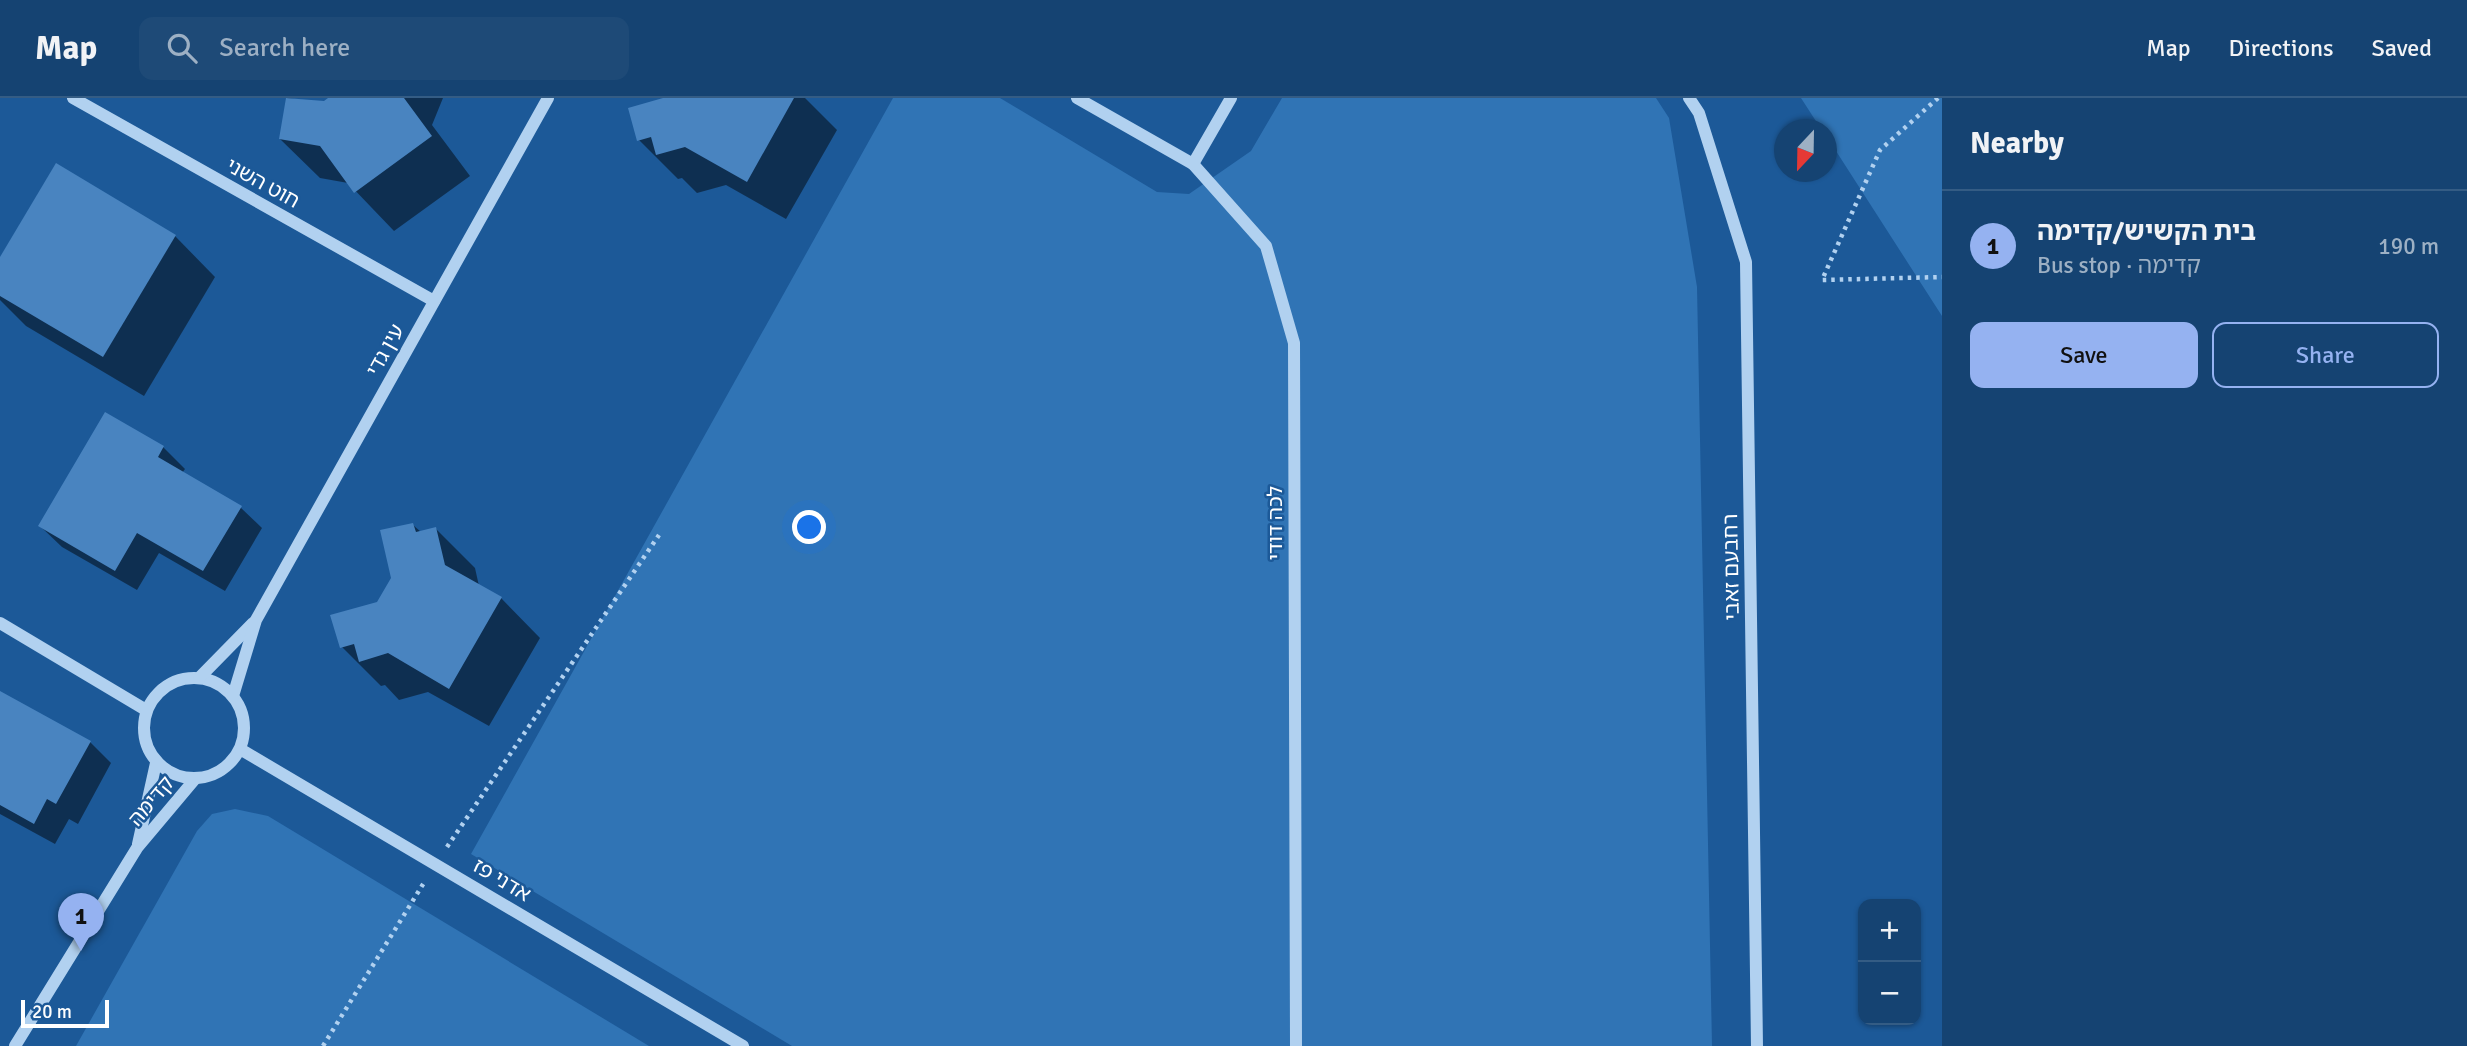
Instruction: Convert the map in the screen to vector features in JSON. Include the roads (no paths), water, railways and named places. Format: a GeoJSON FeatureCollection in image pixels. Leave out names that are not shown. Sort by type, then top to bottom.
{"type":"FeatureCollection","features":[{"type":"Feature","properties":{"kind":"street","name":"חוט השני"},"geometry":{"type":"LineString","coordinates":[[73,98],[434,301]]}},
{"type":"Feature","properties":{"kind":"street","name":"עין גדי"},"geometry":{"type":"LineString","coordinates":[[233,696],[256,620],[548,98]]}},
{"type":"Feature","properties":{"kind":"street","name":"לכה דודי"},"geometry":{"type":"LineString","coordinates":[[1077,98],[1193,164],[1266,246],[1294,343],[1296,1046]]}},
{"type":"Feature","properties":{"kind":"street"},"geometry":{"type":"LineString","coordinates":[[1193,164],[1231,98]]}},
{"type":"Feature","properties":{"kind":"street","name":"רחבעם זאבי"},"geometry":{"type":"LineString","coordinates":[[1689,98],[1699,113],[1746,262],[1757,1046]]}},
{"type":"Feature","properties":{"kind":"street","name":"עין גדי"},"geometry":{"type":"LineString","coordinates":[[199,678],[256,620]]}},
{"type":"Feature","properties":{"kind":"street"},"geometry":{"type":"LineString","coordinates":[[0,623],[146,710]]}},
{"type":"Feature","properties":{"kind":"street"},"geometry":{"type":"LineString","coordinates":[[199,678],[219,684],[233,696],[243,715],[245,733],[240,749],[225,768],[212,776],[195,779],[175,775],[156,763],[147,748],[143,727],[146,710],[153,698],[166,686],[181,679],[199,678]]}},
{"type":"Feature","properties":{"kind":"street","name":"אדני פז"},"geometry":{"type":"LineString","coordinates":[[240,749],[743,1046]]}},
{"type":"Feature","properties":{"kind":"street","name":"קדימה"},"geometry":{"type":"LineString","coordinates":[[137,848],[156,763]]}},
{"type":"Feature","properties":{"kind":"street","name":"קדימה"},"geometry":{"type":"LineString","coordinates":[[15,1046],[137,848],[195,779]]}},
{"type":"Feature","properties":{"kind":"place","name":"בית הקשיש/קדימה"},"geometry":{"type":"Point","coordinates":[81,951]}}]}
